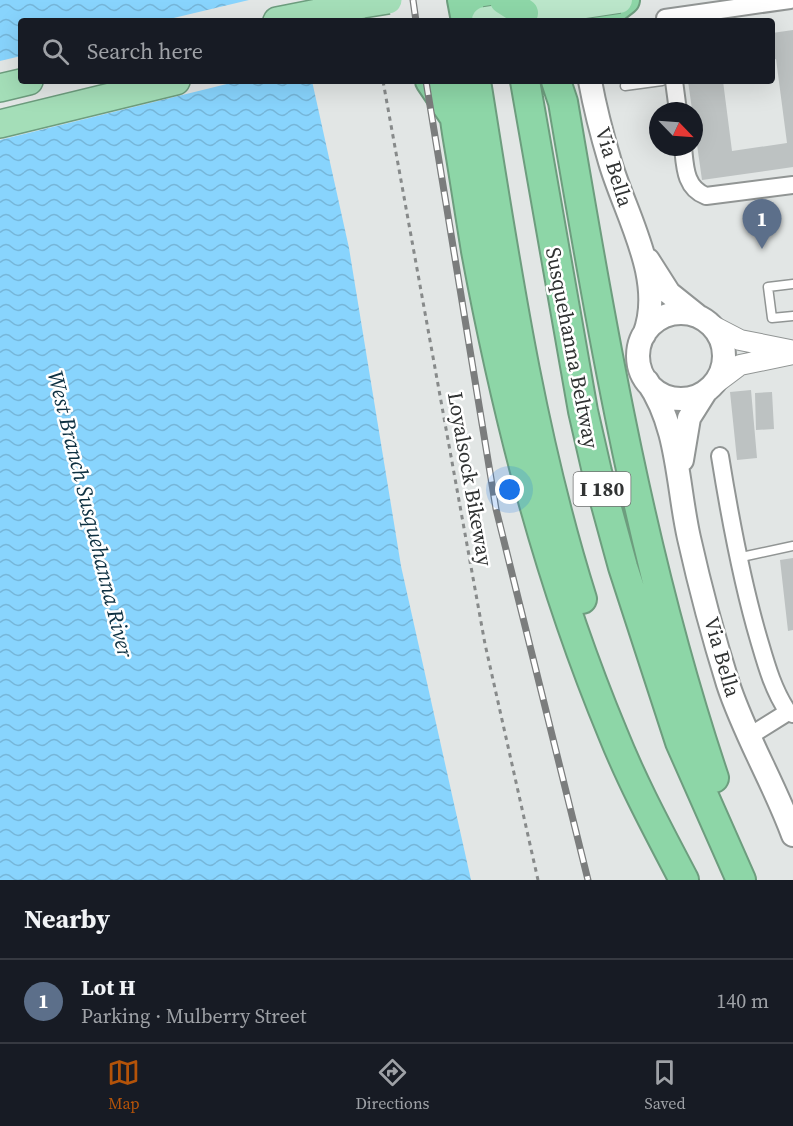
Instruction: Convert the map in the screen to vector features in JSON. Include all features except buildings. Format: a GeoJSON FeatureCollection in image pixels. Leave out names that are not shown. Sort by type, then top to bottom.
{"type":"FeatureCollection","features":[{"type":"Feature","properties":{"kind":"highway"},"geometry":{"type":"LineString","coordinates":[[602,18],[625,0]]}},
{"type":"Feature","properties":{"kind":"highway"},"geometry":{"type":"LineString","coordinates":[[291,18],[373,1]]}},
{"type":"Feature","properties":{"kind":"highway"},"geometry":{"type":"LineString","coordinates":[[0,88],[18,84]]}},
{"type":"Feature","properties":{"kind":"highway"},"geometry":{"type":"LineString","coordinates":[[0,124],[164,84]]}},
{"type":"Feature","properties":{"kind":"highway"},"geometry":{"type":"LineString","coordinates":[[432,84],[455,118]]}},
{"type":"Feature","properties":{"kind":"highway"},"geometry":{"type":"LineString","coordinates":[[455,84],[455,118],[496,356],[541,534],[609,725],[633,779],[686,880]]}},
{"type":"Feature","properties":{"kind":"highway","name":"I 180"},"geometry":{"type":"LineString","coordinates":[[477,84],[527,378],[568,548],[601,657],[643,774],[686,880]]}},
{"type":"Feature","properties":{"kind":"highway","name":"Susquehanna Beltway"},"geometry":{"type":"LineString","coordinates":[[526,84],[582,411],[603,493],[652,662],[680,742],[741,880]]}},
{"type":"Feature","properties":{"kind":"highway"},"geometry":{"type":"LineString","coordinates":[[562,88],[602,331],[648,554],[689,701],[748,880]]}},
{"type":"Feature","properties":{"kind":"main road"},"geometry":{"type":"LineString","coordinates":[[578,0],[581,18]]}},
{"type":"Feature","properties":{"kind":"main road"},"geometry":{"type":"LineString","coordinates":[[493,11],[619,0]]}},
{"type":"Feature","properties":{"kind":"main road","name":"Via Bella"},"geometry":{"type":"LineString","coordinates":[[591,84],[610,163],[642,251],[651,302],[649,322],[643,339]]}},
{"type":"Feature","properties":{"kind":"main road","name":"Via Bella"},"geometry":{"type":"LineString","coordinates":[[642,251],[669,293],[688,310],[707,322]]}},
{"type":"Feature","properties":{"kind":"main road"},"geometry":{"type":"LineString","coordinates":[[685,314],[707,322],[720,339],[724,354],[723,368],[709,389],[695,397],[675,399],[661,394],[647,381],[639,357],[643,339],[650,327],[667,316],[685,314]]}},
{"type":"Feature","properties":{"kind":"main road","name":"Via Bella"},"geometry":{"type":"LineString","coordinates":[[647,381],[657,396],[666,418],[689,539],[729,685],[748,737],[791,826]]}},
{"type":"Feature","properties":{"kind":"main road","name":"Via Bella"},"geometry":{"type":"LineString","coordinates":[[679,488],[689,418],[709,389]]}},
{"type":"Feature","properties":{"kind":"street"},"geometry":{"type":"LineString","coordinates":[[672,18],[790,0]]}},
{"type":"Feature","properties":{"kind":"street"},"geometry":{"type":"LineString","coordinates":[[674,84],[677,102]]}},
{"type":"Feature","properties":{"kind":"street"},"geometry":{"type":"LineString","coordinates":[[684,156],[687,179],[696,192],[706,196],[793,185]]}},
{"type":"Feature","properties":{"kind":"street"},"geometry":{"type":"LineString","coordinates":[[707,322],[740,340],[793,352]]}},
{"type":"Feature","properties":{"kind":"street"},"geometry":{"type":"LineString","coordinates":[[709,389],[740,364],[793,352]]}},
{"type":"Feature","properties":{"kind":"street"},"geometry":{"type":"LineString","coordinates":[[720,456],[736,558],[766,664],[779,699],[790,713],[748,737]]}},
{"type":"Feature","properties":{"kind":"lane"},"geometry":{"type":"LineString","coordinates":[[626,87],[644,84]]}},
{"type":"Feature","properties":{"kind":"lane"},"geometry":{"type":"LineString","coordinates":[[793,284],[768,287],[772,318],[793,316]]}},
{"type":"Feature","properties":{"kind":"lane"},"geometry":{"type":"LineString","coordinates":[[736,558],[793,546]]}},
{"type":"Feature","properties":{"kind":"path","name":"Loyalsock Bikeway"},"geometry":{"type":"LineString","coordinates":[[384,84],[485,644],[538,880]]}},
{"type":"Feature","properties":{"kind":"water","name":"West Branch Susquehanna River"},"geometry":{"type":"Polygon","coordinates":[[[0,0],[286,0],[291,18],[18,18],[18,84],[313,84],[349,248],[401,566],[471,880],[0,880],[0,0]]]}},
{"type":"Feature","properties":{"kind":"pier"},"geometry":{"type":"Polygon","coordinates":[[[249,0],[289,0],[294,18],[174,18],[249,0]]]}},
{"type":"Feature","properties":{"kind":"pier"},"geometry":{"type":"Polygon","coordinates":[[[18,57],[18,84],[227,84],[0,140],[0,61],[18,57]]]}},
{"type":"Feature","properties":{"kind":"railway"},"geometry":{"type":"LineString","coordinates":[[413,0],[416,18]]}},
{"type":"Feature","properties":{"kind":"railway"},"geometry":{"type":"LineString","coordinates":[[426,84],[496,509],[588,880]]}},
{"type":"Feature","properties":{"kind":"place","name":"Lot H"},"geometry":{"type":"Point","coordinates":[762,249]}}]}
